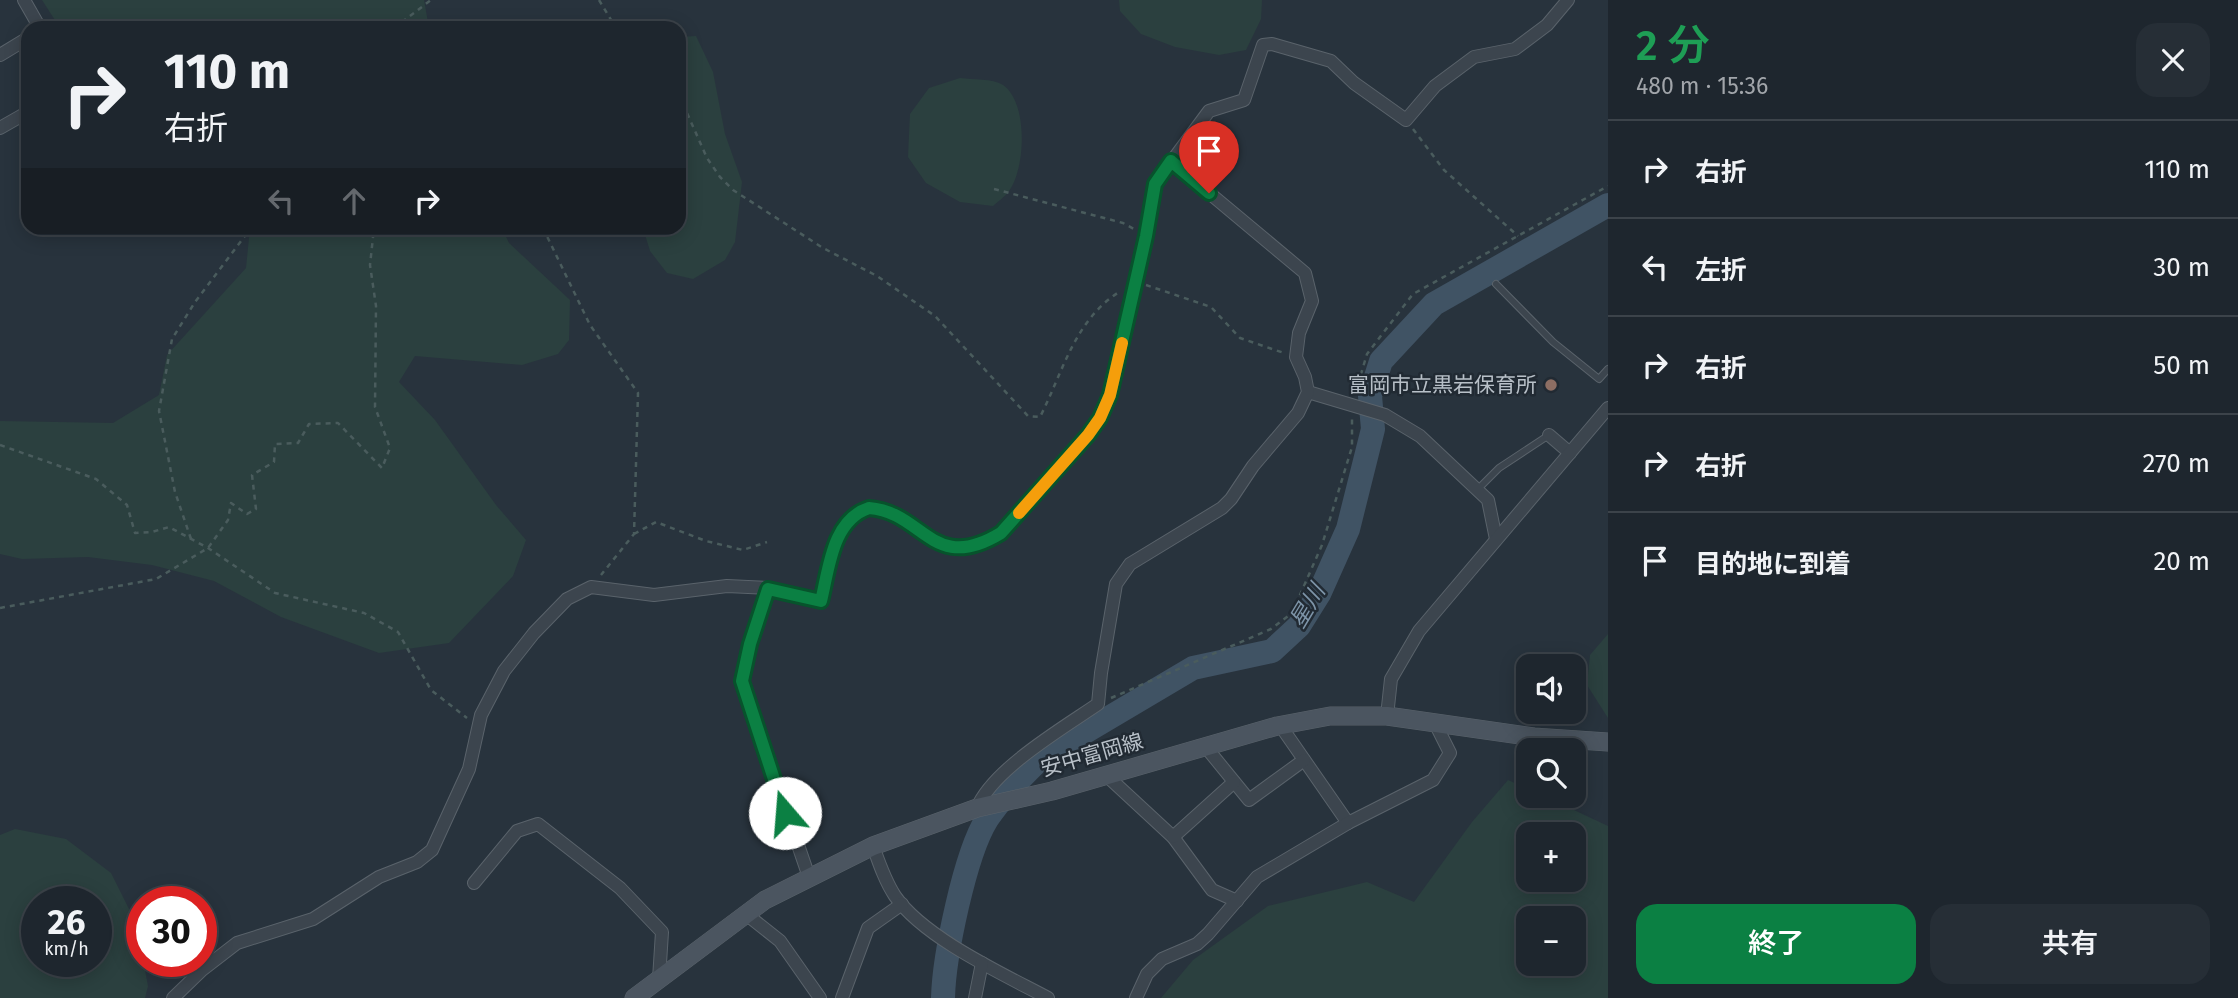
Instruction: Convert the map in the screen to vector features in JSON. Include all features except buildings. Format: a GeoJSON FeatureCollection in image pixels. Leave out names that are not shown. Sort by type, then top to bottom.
{"type":"FeatureCollection","features":[{"type":"Feature","properties":{"kind":"main road","name":"安中富岡線"},"geometry":{"type":"LineString","coordinates":[[634,998],[765,900],[873,846],[980,807],[1052,791],[1280,725],[1330,716],[1387,716],[1534,737],[1608,742]]}},
{"type":"Feature","properties":{"kind":"street"},"geometry":{"type":"LineString","coordinates":[[24,0],[36,21]]}},
{"type":"Feature","properties":{"kind":"street"},"geometry":{"type":"LineString","coordinates":[[173,998],[237,943],[313,919],[379,877],[417,862],[432,850],[469,769],[481,715],[504,671],[534,632],[567,599],[591,587],[654,596],[727,586],[768,589],[821,601],[838,538],[852,516],[869,508],[891,514],[941,546],[984,544],[1001,533],[1100,418],[1110,395],[1155,184],[1209,111],[1244,100],[1264,45],[1272,44],[1331,61],[1354,83],[1406,120],[1435,86],[1474,57],[1515,49],[1547,25],[1568,0]]}},
{"type":"Feature","properties":{"kind":"street"},"geometry":{"type":"LineString","coordinates":[[0,55],[21,42]]}},
{"type":"Feature","properties":{"kind":"street"},"geometry":{"type":"LineString","coordinates":[[0,128],[21,116]]}},
{"type":"Feature","properties":{"kind":"street"},"geometry":{"type":"LineString","coordinates":[[980,807],[982,796],[1030,751],[1098,704],[1116,584],[1130,564],[1222,508],[1298,413],[1308,392],[1296,357],[1300,333],[1312,301],[1305,273],[1171,161]]}},
{"type":"Feature","properties":{"kind":"street"},"geometry":{"type":"LineString","coordinates":[[1308,392],[1385,415],[1420,436],[1488,500],[1496,539]]}},
{"type":"Feature","properties":{"kind":"street"},"geometry":{"type":"LineString","coordinates":[[1387,716],[1391,679],[1408,648],[1496,539],[1608,408]]}},
{"type":"Feature","properties":{"kind":"street"},"geometry":{"type":"LineString","coordinates":[[1597,421],[1608,429]]}},
{"type":"Feature","properties":{"kind":"street"},"geometry":{"type":"LineString","coordinates":[[1549,435],[1570,453]]}},
{"type":"Feature","properties":{"kind":"street"},"geometry":{"type":"LineString","coordinates":[[768,589],[750,644],[742,681],[809,877]]}},
{"type":"Feature","properties":{"kind":"street"},"geometry":{"type":"LineString","coordinates":[[1136,998],[1147,974],[1162,959],[1197,944],[1209,934],[1257,877],[1348,823],[1433,780],[1450,754],[1435,723]]}},
{"type":"Feature","properties":{"kind":"street"},"geometry":{"type":"LineString","coordinates":[[1280,725],[1348,823]]}},
{"type":"Feature","properties":{"kind":"street"},"geometry":{"type":"LineString","coordinates":[[1205,747],[1249,800],[1304,760]]}},
{"type":"Feature","properties":{"kind":"street"},"geometry":{"type":"LineString","coordinates":[[1106,775],[1172,837],[1212,890],[1237,901]]}},
{"type":"Feature","properties":{"kind":"street"},"geometry":{"type":"LineString","coordinates":[[1172,837],[1234,782]]}},
{"type":"Feature","properties":{"kind":"street"},"geometry":{"type":"LineString","coordinates":[[474,883],[517,831],[538,824],[620,888],[662,932],[659,979]]}},
{"type":"Feature","properties":{"kind":"street"},"geometry":{"type":"LineString","coordinates":[[873,846],[895,896],[935,933],[977,961],[1048,998]]}},
{"type":"Feature","properties":{"kind":"street"},"geometry":{"type":"LineString","coordinates":[[842,998],[868,928],[902,904]]}},
{"type":"Feature","properties":{"kind":"street"},"geometry":{"type":"LineString","coordinates":[[746,914],[780,941],[820,998]]}},
{"type":"Feature","properties":{"kind":"street"},"geometry":{"type":"LineString","coordinates":[[975,998],[977,961]]}},
{"type":"Feature","properties":{"kind":"lane"},"geometry":{"type":"LineString","coordinates":[[1496,284],[1553,342],[1599,379],[1608,369]]}},
{"type":"Feature","properties":{"kind":"lane"},"geometry":{"type":"LineString","coordinates":[[1477,490],[1499,468],[1549,435]]}},
{"type":"Feature","properties":{"kind":"path"},"geometry":{"type":"LineString","coordinates":[[403,21],[431,0]]}},
{"type":"Feature","properties":{"kind":"path"},"geometry":{"type":"LineString","coordinates":[[599,0],[612,21]]}},
{"type":"Feature","properties":{"kind":"path"},"geometry":{"type":"LineString","coordinates":[[686,111],[707,158],[733,190],[823,248],[877,276],[918,302],[935,316],[1028,416],[1040,417],[1062,364],[1086,322],[1109,299],[1136,281],[1211,307],[1240,338],[1296,357]]}},
{"type":"Feature","properties":{"kind":"path"},"geometry":{"type":"LineString","coordinates":[[1406,120],[1444,170],[1518,236]]}},
{"type":"Feature","properties":{"kind":"path"},"geometry":{"type":"LineString","coordinates":[[1098,704],[1271,629],[1292,612],[1322,545],[1352,447],[1355,408],[1367,354],[1413,294],[1608,186]]}},
{"type":"Feature","properties":{"kind":"path"},"geometry":{"type":"LineString","coordinates":[[994,189],[1123,222],[1146,236]]}},
{"type":"Feature","properties":{"kind":"path"},"geometry":{"type":"LineString","coordinates":[[191,539],[175,492],[159,411],[172,339],[195,302],[246,235]]}},
{"type":"Feature","properties":{"kind":"path"},"geometry":{"type":"LineString","coordinates":[[0,608],[156,579],[208,548],[228,520],[231,503],[247,514],[256,509],[252,475],[274,462],[275,444],[298,443],[309,424],[338,423],[383,468],[390,448],[375,407],[376,306],[370,265],[373,235]]}},
{"type":"Feature","properties":{"kind":"path"},"geometry":{"type":"LineString","coordinates":[[546,235],[590,325],[638,393],[634,534]]}},
{"type":"Feature","properties":{"kind":"path"},"geometry":{"type":"LineString","coordinates":[[0,445],[96,479],[127,505],[135,533],[169,527],[208,548],[275,593],[363,613],[398,632],[431,690],[478,727]]}},
{"type":"Feature","properties":{"kind":"path"},"geometry":{"type":"LineString","coordinates":[[591,587],[634,534],[656,522],[705,541],[743,550],[767,542]]}},
{"type":"Feature","properties":{"kind":"green space"},"geometry":{"type":"Polygon","coordinates":[[[42,0],[424,0],[428,21],[56,21],[42,0]]]}},
{"type":"Feature","properties":{"kind":"green space"},"geometry":{"type":"Polygon","coordinates":[[[1119,0],[1262,0],[1261,19],[1246,50],[1219,55],[1175,47],[1141,34],[1120,11],[1119,0]]]}},
{"type":"Feature","properties":{"kind":"green space"},"geometry":{"type":"Polygon","coordinates":[[[696,36],[713,72],[725,134],[742,182],[735,242],[725,260],[693,279],[667,273],[650,251],[645,235],[686,235],[686,37],[696,36]]]}},
{"type":"Feature","properties":{"kind":"green space"},"geometry":{"type":"Polygon","coordinates":[[[960,78],[999,83],[1011,93],[1017,106],[1022,136],[1019,167],[1009,191],[993,206],[960,202],[926,183],[908,157],[910,114],[929,88],[960,78]]]}},
{"type":"Feature","properties":{"kind":"green space"},"geometry":{"type":"Polygon","coordinates":[[[249,235],[505,235],[509,243],[570,300],[569,340],[558,354],[522,365],[415,356],[399,382],[435,420],[496,505],[526,540],[513,576],[449,643],[379,653],[281,617],[214,581],[152,565],[88,557],[22,559],[0,554],[0,421],[113,423],[159,395],[167,355],[246,268],[249,235]]]}},
{"type":"Feature","properties":{"kind":"green space"},"geometry":{"type":"Polygon","coordinates":[[[1608,634],[1608,718],[1587,685],[1590,655],[1608,634]]]}},
{"type":"Feature","properties":{"kind":"green space"},"geometry":{"type":"Polygon","coordinates":[[[1508,780],[1516,784],[1516,808],[1570,808],[1608,826],[1608,998],[1161,998],[1193,960],[1268,906],[1367,882],[1414,902],[1472,822],[1508,780]]]}},
{"type":"Feature","properties":{"kind":"green space"},"geometry":{"type":"Polygon","coordinates":[[[15,829],[66,839],[111,873],[126,903],[126,977],[146,977],[148,986],[145,998],[0,998],[0,835],[15,829]]]}},
{"type":"Feature","properties":{"kind":"waterway","name":"星川"},"geometry":{"type":"LineString","coordinates":[[943,998],[952,932],[971,856],[987,819],[1006,795],[1041,758],[1193,668],[1272,651],[1299,626],[1319,594],[1348,529],[1373,429],[1370,396],[1381,361],[1434,304],[1608,205]]}},
{"type":"Feature","properties":{"kind":"slow traffic"},"geometry":{"type":"LineString","coordinates":[[1019,513],[1100,418],[1110,395],[1122,343]]}},
{"type":"Feature","properties":{"kind":"place","name":"富岡市立黒岩保育所"},"geometry":{"type":"Point","coordinates":[1551,385]}},
{"type":"Feature","properties":{"kind":"route"},"geometry":{"type":"LineString","coordinates":[[785,813],[742,681],[750,644],[768,589],[821,601],[838,538],[845,524],[852,516],[869,508],[891,514],[941,546],[984,544],[1001,533],[1100,418],[1110,395],[1155,184],[1171,161],[1209,193]]}}]}
